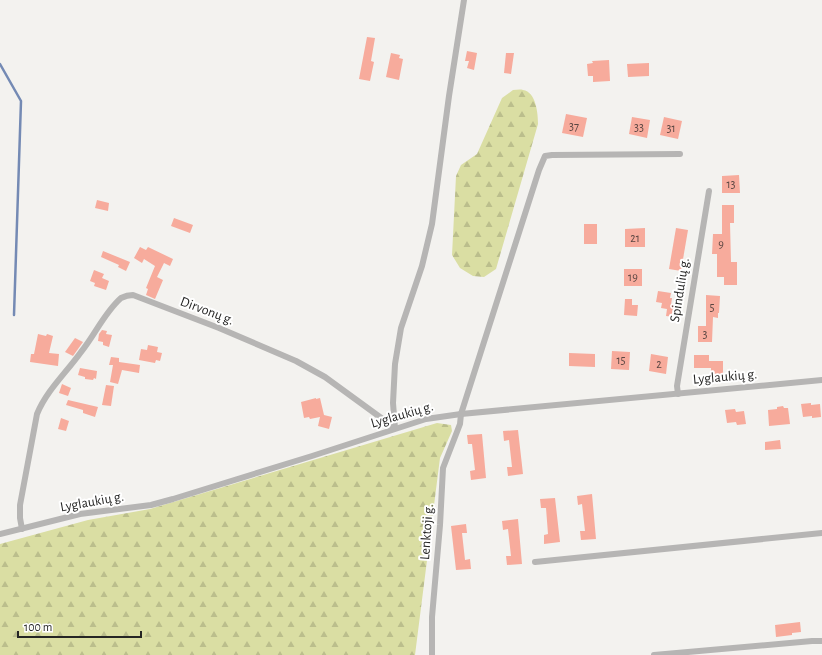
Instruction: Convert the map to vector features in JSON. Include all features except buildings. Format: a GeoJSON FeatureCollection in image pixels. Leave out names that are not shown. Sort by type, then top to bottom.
{"type":"FeatureCollection","features":[{"type":"Feature","properties":{"kind":"street"},"geometry":{"type":"LineString","coordinates":[[395,428],[393,403],[395,364],[401,328],[422,266],[432,224],[448,103],[464,0]]}},
{"type":"Feature","properties":{"kind":"street","name":"Lenktoji g."},"geometry":{"type":"LineString","coordinates":[[432,655],[432,617],[440,525],[443,468],[460,424],[461,414],[539,170],[546,156],[552,154],[680,154]]}},
{"type":"Feature","properties":{"kind":"street","name":"Spindulių g."},"geometry":{"type":"LineString","coordinates":[[678,394],[677,386],[709,191]]}},
{"type":"Feature","properties":{"kind":"street","name":"Dirvonų g."},"geometry":{"type":"LineString","coordinates":[[22,528],[20,505],[36,414],[41,403],[82,352],[111,310],[122,298],[128,295],[133,295],[219,328],[296,361],[325,377],[395,428]]}},
{"type":"Feature","properties":{"kind":"street","name":"Lyglaukių g."},"geometry":{"type":"LineString","coordinates":[[0,534],[80,514],[151,504],[173,499],[426,419],[461,414],[822,380]]}},
{"type":"Feature","properties":{"kind":"street"},"geometry":{"type":"LineString","coordinates":[[535,562],[822,533]]}},
{"type":"Feature","properties":{"kind":"street"},"geometry":{"type":"LineString","coordinates":[[654,655],[822,641]]}},
{"type":"Feature","properties":{"kind":"green space"},"geometry":{"type":"Polygon","coordinates":[[[513,90],[523,90],[531,95],[537,109],[538,124],[496,269],[484,277],[473,276],[460,268],[452,255],[456,176],[461,165],[477,154],[502,98],[513,90]]]}},
{"type":"Feature","properties":{"kind":"green space"},"geometry":{"type":"Polygon","coordinates":[[[437,423],[451,425],[452,431],[440,458],[415,655],[0,655],[0,544],[88,520],[150,509],[437,423]]]}},
{"type":"Feature","properties":{"kind":"waterway"},"geometry":{"type":"LineString","coordinates":[[0,64],[21,101],[14,315]]}}]}
